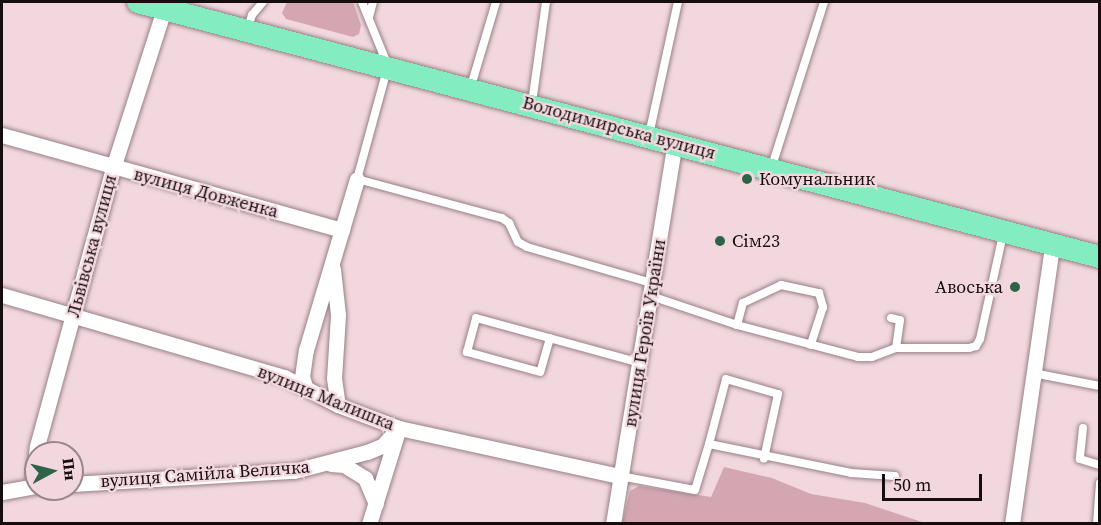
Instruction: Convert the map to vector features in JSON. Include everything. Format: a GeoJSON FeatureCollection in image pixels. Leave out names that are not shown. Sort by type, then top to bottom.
{"type":"FeatureCollection","features":[{"type":"Feature","properties":{"kind":"main road","name":"Володимирська вулиця"},"geometry":{"type":"LineString","coordinates":[[138,2],[165,5],[248,30],[471,87],[1052,246],[1100,256]]}},
{"type":"Feature","properties":{"kind":"street","name":"Львівська вулиця"},"geometry":{"type":"LineString","coordinates":[[38,441],[113,168],[165,5]]}},
{"type":"Feature","properties":{"kind":"street","name":"вулиця Довженка"},"geometry":{"type":"LineString","coordinates":[[2,135],[113,168],[342,230]]}},
{"type":"Feature","properties":{"kind":"street","name":"вулиця Героїв України"},"geometry":{"type":"LineString","coordinates":[[613,524],[675,143]]}},
{"type":"Feature","properties":{"kind":"street"},"geometry":{"type":"LineString","coordinates":[[305,386],[302,377],[306,350],[333,266],[357,179]]}},
{"type":"Feature","properties":{"kind":"street"},"geometry":{"type":"LineString","coordinates":[[1012,524],[1031,373],[1052,246]]}},
{"type":"Feature","properties":{"kind":"street"},"geometry":{"type":"LineString","coordinates":[[333,266],[338,315],[334,378],[338,405]]}},
{"type":"Feature","properties":{"kind":"street","name":"вулиця Малишка"},"geometry":{"type":"LineString","coordinates":[[2,295],[305,386],[338,405],[399,428],[464,446],[620,476]]}},
{"type":"Feature","properties":{"kind":"street"},"geometry":{"type":"LineString","coordinates":[[369,524],[399,428]]}},
{"type":"Feature","properties":{"kind":"street","name":"вулиця Самійла Величка"},"geometry":{"type":"LineString","coordinates":[[84,483],[294,471],[326,464],[382,446],[399,428]]}},
{"type":"Feature","properties":{"kind":"street"},"geometry":{"type":"LineString","coordinates":[[326,464],[344,465],[366,478],[376,504]]}},
{"type":"Feature","properties":{"kind":"street"},"geometry":{"type":"LineString","coordinates":[[2,492],[24,488]]}},
{"type":"Feature","properties":{"kind":"lane"},"geometry":{"type":"LineString","coordinates":[[248,30],[252,15],[263,2]]}},
{"type":"Feature","properties":{"kind":"lane"},"geometry":{"type":"LineString","coordinates":[[362,2],[388,66],[357,179],[502,218],[518,242],[527,247],[652,290],[737,325],[858,357],[872,357],[896,348],[976,346],[1004,233]]}},
{"type":"Feature","properties":{"kind":"lane"},"geometry":{"type":"LineString","coordinates":[[369,16],[373,2]]}},
{"type":"Feature","properties":{"kind":"lane"},"geometry":{"type":"LineString","coordinates":[[471,87],[496,2]]}},
{"type":"Feature","properties":{"kind":"lane"},"geometry":{"type":"LineString","coordinates":[[532,104],[546,2]]}},
{"type":"Feature","properties":{"kind":"lane"},"geometry":{"type":"LineString","coordinates":[[649,136],[678,2]]}},
{"type":"Feature","properties":{"kind":"lane"},"geometry":{"type":"LineString","coordinates":[[771,168],[824,2]]}},
{"type":"Feature","properties":{"kind":"lane"},"geometry":{"type":"LineString","coordinates":[[737,325],[743,303],[781,285],[819,293],[823,307],[811,345]]}},
{"type":"Feature","properties":{"kind":"lane"},"geometry":{"type":"LineString","coordinates":[[550,338],[540,372],[467,352],[476,318],[550,338],[640,363]]}},
{"type":"Feature","properties":{"kind":"lane"},"geometry":{"type":"LineString","coordinates":[[891,318],[900,320],[896,348]]}},
{"type":"Feature","properties":{"kind":"lane"},"geometry":{"type":"LineString","coordinates":[[1031,373],[1100,386]]}},
{"type":"Feature","properties":{"kind":"lane"},"geometry":{"type":"LineString","coordinates":[[620,476],[695,490],[726,379],[778,394],[764,458]]}},
{"type":"Feature","properties":{"kind":"lane"},"geometry":{"type":"LineString","coordinates":[[1083,428],[1080,459],[1100,465]]}},
{"type":"Feature","properties":{"kind":"lane"},"geometry":{"type":"LineString","coordinates":[[709,444],[764,458],[851,473],[895,476]]}},
{"type":"Feature","properties":{"kind":"lane"},"geometry":{"type":"LineString","coordinates":[[1097,524],[1100,483]]}},
{"type":"Feature","properties":{"kind":"shaded area"},"geometry":{"type":"Polygon","coordinates":[[[287,2],[353,2],[361,25],[359,34],[353,37],[286,19],[282,13],[287,2]]]}},
{"type":"Feature","properties":{"kind":"shaded area"},"geometry":{"type":"Polygon","coordinates":[[[724,467],[772,478],[811,494],[865,503],[925,523],[622,524],[630,491],[639,486],[711,497],[724,467]]]}},
{"type":"Feature","properties":{"kind":"place","name":"Комунальник"},"geometry":{"type":"Point","coordinates":[747,179]}},
{"type":"Feature","properties":{"kind":"place","name":"Сім23"},"geometry":{"type":"Point","coordinates":[720,241]}},
{"type":"Feature","properties":{"kind":"place","name":"Авоська"},"geometry":{"type":"Point","coordinates":[1015,287]}}]}
